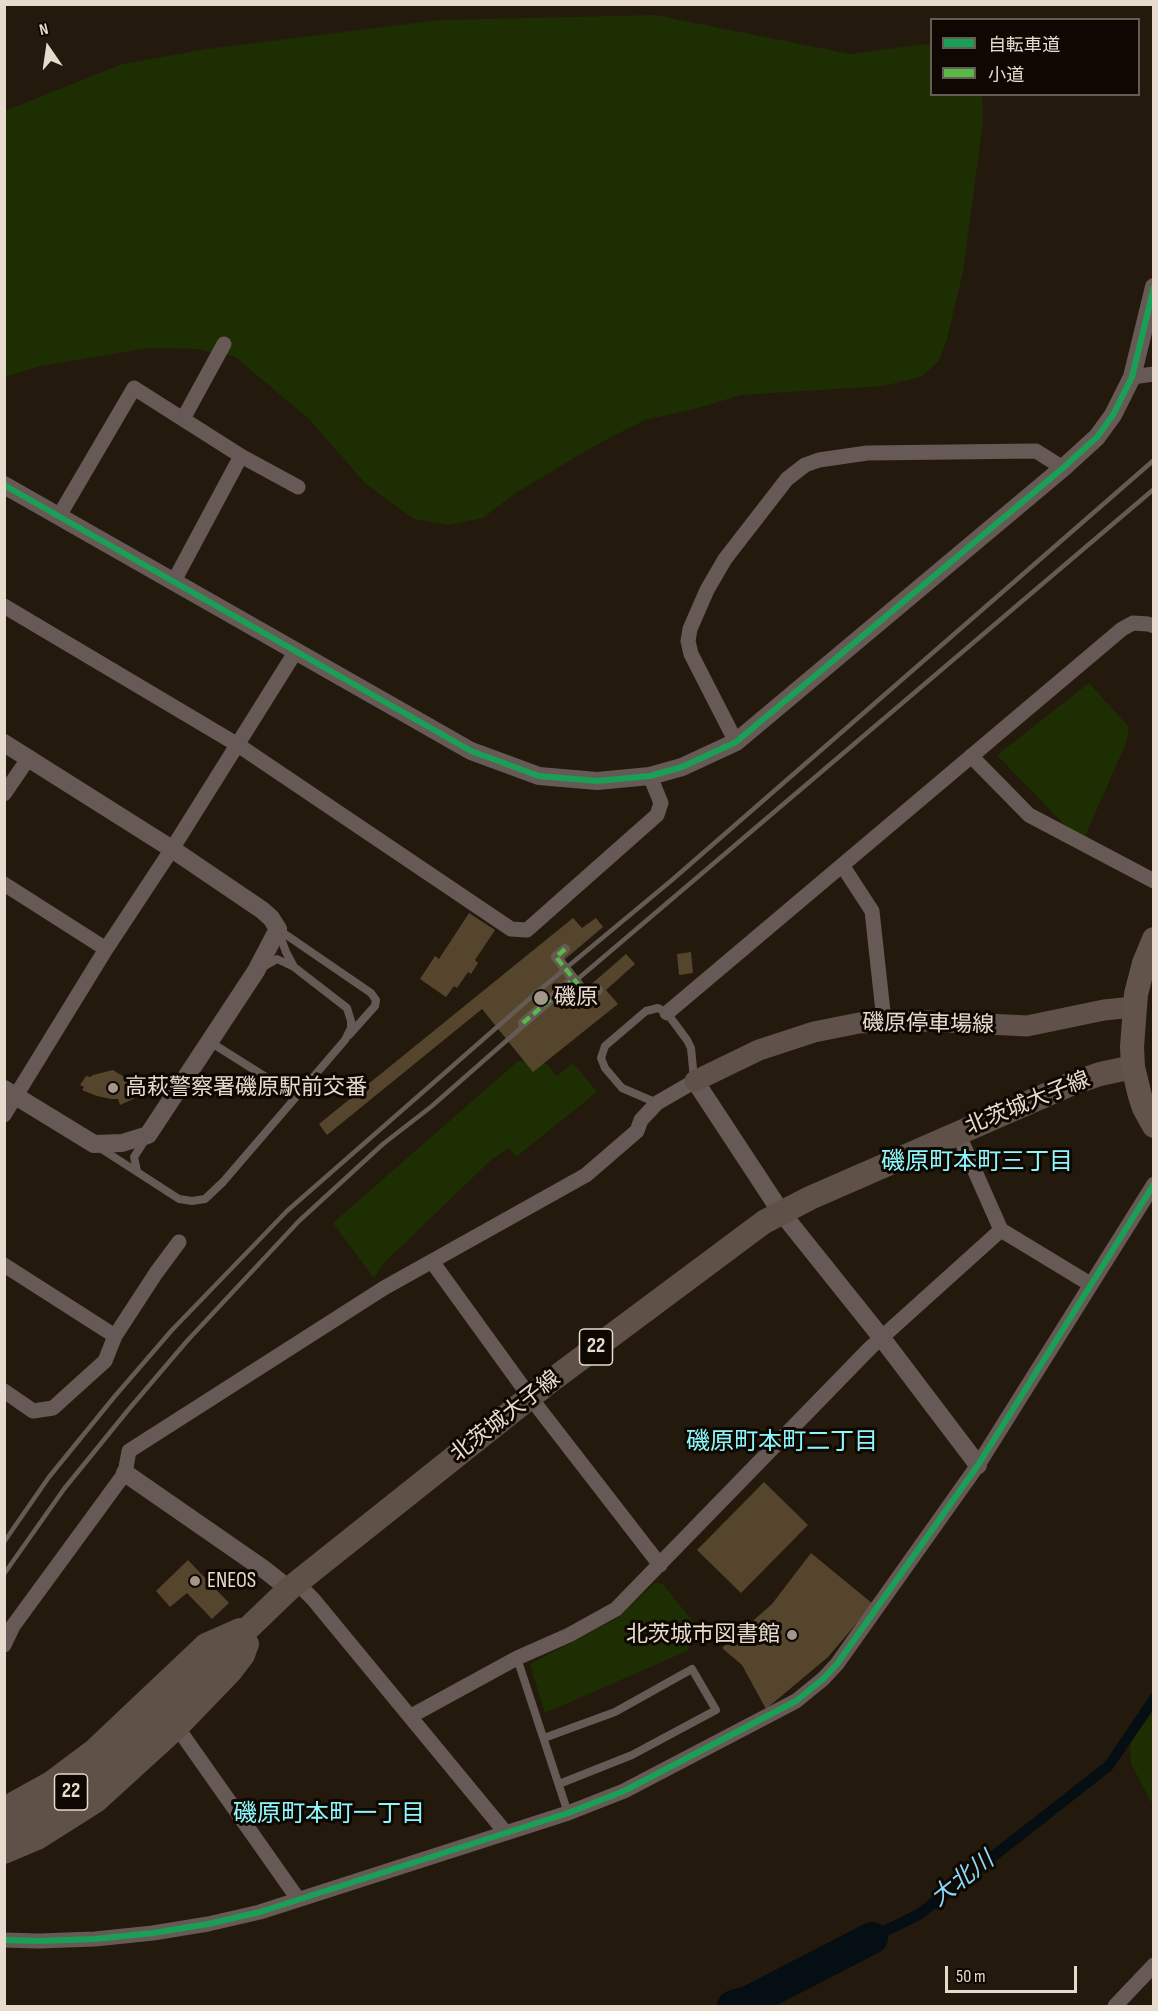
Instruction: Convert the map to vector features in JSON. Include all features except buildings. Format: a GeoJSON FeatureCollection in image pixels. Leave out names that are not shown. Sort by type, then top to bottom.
{"type":"FeatureCollection","features":[{"type":"Feature","properties":{"kind":"highway"},"geometry":{"type":"LineString","coordinates":[[1154,939],[1144,963],[1134,1007],[1131,1047],[1133,1067],[1144,1108],[1154,1126]]}},
{"type":"Feature","properties":{"kind":"main road","name":"磯原停車場線"},"geometry":{"type":"LineString","coordinates":[[695,1081],[759,1050],[781,1042],[814,1032],[859,1023],[927,1021],[1027,1026],[1104,1010],[1134,1007]]}},
{"type":"Feature","properties":{"kind":"main road","name":"北茨城大子線"},"geometry":{"type":"LineString","coordinates":[[4,1830],[66,1797],[131,1743],[293,1586],[530,1397],[752,1230],[781,1212],[1071,1084],[1100,1074],[1133,1067]]}},
{"type":"Feature","properties":{"kind":"main road"},"geometry":{"type":"LineString","coordinates":[[4,1852],[37,1838],[97,1800],[177,1727],[243,1655],[253,1624]]}},
{"type":"Feature","properties":{"kind":"main road"},"geometry":{"type":"LineString","coordinates":[[4,1809],[51,1783],[95,1750],[206,1645],[253,1624]]}},
{"type":"Feature","properties":{"kind":"street"},"geometry":{"type":"LineString","coordinates":[[4,485],[471,751],[538,776],[597,781],[650,776],[682,767],[736,742],[1097,437],[1113,415],[1132,376],[1154,287]]}},
{"type":"Feature","properties":{"kind":"street"},"geometry":{"type":"LineString","coordinates":[[183,419],[224,345]]}},
{"type":"Feature","properties":{"kind":"street"},"geometry":{"type":"LineString","coordinates":[[1132,376],[1154,374]]}},
{"type":"Feature","properties":{"kind":"street"},"geometry":{"type":"LineString","coordinates":[[59,516],[134,388],[241,456],[298,487]]}},
{"type":"Feature","properties":{"kind":"street"},"geometry":{"type":"LineString","coordinates":[[736,742],[691,654],[688,641],[690,629],[707,590],[725,559],[787,479],[805,465],[819,460],[867,453],[1036,451],[1063,468]]}},
{"type":"Feature","properties":{"kind":"street"},"geometry":{"type":"LineString","coordinates":[[174,581],[241,456]]}},
{"type":"Feature","properties":{"kind":"street"},"geometry":{"type":"LineString","coordinates":[[4,606],[238,745],[511,929],[527,930],[657,815],[662,803],[650,776]]}},
{"type":"Feature","properties":{"kind":"street"},"geometry":{"type":"LineString","coordinates":[[667,1013],[1122,629],[1133,623],[1154,626]]}},
{"type":"Feature","properties":{"kind":"street"},"geometry":{"type":"LineString","coordinates":[[4,1115],[11,1092],[172,849],[296,651]]}},
{"type":"Feature","properties":{"kind":"street"},"geometry":{"type":"LineString","coordinates":[[4,743],[172,849],[262,910],[278,929],[256,971],[148,1136],[122,1143],[94,1144],[11,1092]]}},
{"type":"Feature","properties":{"kind":"street"},"geometry":{"type":"LineString","coordinates":[[971,756],[1029,815],[1154,881]]}},
{"type":"Feature","properties":{"kind":"street"},"geometry":{"type":"LineString","coordinates":[[4,794],[28,759]]}},
{"type":"Feature","properties":{"kind":"street"},"geometry":{"type":"LineString","coordinates":[[842,865],[872,911],[884,1021]]}},
{"type":"Feature","properties":{"kind":"street"},"geometry":{"type":"LineString","coordinates":[[4,884],[106,949]]}},
{"type":"Feature","properties":{"kind":"street"},"geometry":{"type":"LineString","coordinates":[[563,954],[574,979],[594,991]]}},
{"type":"Feature","properties":{"kind":"street"},"geometry":{"type":"LineString","coordinates":[[523,1023],[574,979]]}},
{"type":"Feature","properties":{"kind":"street"},"geometry":{"type":"LineString","coordinates":[[4,1645],[13,1626],[125,1473],[129,1450],[384,1288],[433,1263],[586,1175],[638,1131],[641,1120],[657,1103],[695,1081],[781,1212],[881,1337],[978,1465]]}},
{"type":"Feature","properties":{"kind":"street"},"geometry":{"type":"LineString","coordinates":[[958,1133],[1001,1230],[1090,1284]]}},
{"type":"Feature","properties":{"kind":"street"},"geometry":{"type":"LineString","coordinates":[[4,1940],[95,1939],[153,1933],[260,1912],[568,1813],[624,1791],[796,1701],[823,1679],[854,1641],[978,1465],[1154,1184]]}},
{"type":"Feature","properties":{"kind":"street"},"geometry":{"type":"LineString","coordinates":[[411,1716],[517,1658],[569,1635],[616,1609],[881,1337],[1001,1230]]}},
{"type":"Feature","properties":{"kind":"street"},"geometry":{"type":"LineString","coordinates":[[4,1391],[33,1411],[52,1408],[105,1361],[115,1336],[179,1242]]}},
{"type":"Feature","properties":{"kind":"street"},"geometry":{"type":"LineString","coordinates":[[433,1263],[530,1397],[660,1565]]}},
{"type":"Feature","properties":{"kind":"street"},"geometry":{"type":"LineString","coordinates":[[4,1265],[115,1336]]}},
{"type":"Feature","properties":{"kind":"street"},"geometry":{"type":"LineString","coordinates":[[125,1473],[265,1570],[313,1599],[506,1833]]}},
{"type":"Feature","properties":{"kind":"street"},"geometry":{"type":"LineString","coordinates":[[177,1727],[298,1899]]}},
{"type":"Feature","properties":{"kind":"street"},"geometry":{"type":"LineString","coordinates":[[1115,2007],[1154,1965]]}},
{"type":"Feature","properties":{"kind":"lane"},"geometry":{"type":"LineString","coordinates":[[278,929],[294,967]]}},
{"type":"Feature","properties":{"kind":"lane"},"geometry":{"type":"LineString","coordinates":[[94,1144],[179,1199],[192,1201],[205,1198],[223,1182],[375,1006],[372,993],[278,929]]}},
{"type":"Feature","properties":{"kind":"lane"},"geometry":{"type":"LineString","coordinates":[[256,971],[277,958],[294,967],[347,1008],[351,1016],[351,1028],[345,1040]]}},
{"type":"Feature","properties":{"kind":"lane"},"geometry":{"type":"LineString","coordinates":[[657,1103],[622,1088],[605,1068],[602,1058],[604,1046],[646,1011],[658,1008],[667,1013],[687,1040],[691,1048],[695,1081]]}},
{"type":"Feature","properties":{"kind":"lane"},"geometry":{"type":"LineString","coordinates":[[210,1042],[296,1096]]}},
{"type":"Feature","properties":{"kind":"lane"},"geometry":{"type":"LineString","coordinates":[[137,1171],[134,1157],[148,1136]]}},
{"type":"Feature","properties":{"kind":"lane"},"geometry":{"type":"LineString","coordinates":[[517,1658],[568,1813]]}},
{"type":"Feature","properties":{"kind":"lane"},"geometry":{"type":"LineString","coordinates":[[544,1738],[615,1712],[692,1669],[716,1710],[633,1755],[559,1785]]}},
{"type":"Feature","properties":{"kind":"green space"},"geometry":{"type":"Polygon","coordinates":[[[655,15],[850,54],[930,45],[930,96],[982,96],[983,122],[963,272],[947,339],[939,361],[921,377],[883,386],[741,395],[645,420],[596,445],[514,494],[483,518],[449,525],[414,519],[366,484],[310,420],[234,356],[195,349],[147,348],[41,366],[5,377],[5,111],[122,64],[207,49],[439,20],[655,15]]]}},
{"type":"Feature","properties":{"kind":"green space"},"geometry":{"type":"Polygon","coordinates":[[[1089,683],[1129,727],[1127,741],[1082,843],[997,755],[1089,683]]]}},
{"type":"Feature","properties":{"kind":"green space"},"geometry":{"type":"Polygon","coordinates":[[[518,1061],[547,1064],[557,1076],[573,1063],[597,1092],[516,1157],[509,1148],[492,1159],[383,1264],[374,1278],[333,1223],[518,1061]]]}},
{"type":"Feature","properties":{"kind":"green space"},"geometry":{"type":"Polygon","coordinates":[[[656,1582],[664,1585],[702,1633],[692,1641],[687,1651],[545,1713],[530,1664],[616,1619],[656,1582]]]}},
{"type":"Feature","properties":{"kind":"green space"},"geometry":{"type":"Polygon","coordinates":[[[1153,1695],[1153,1805],[1131,1764],[1130,1729],[1147,1699],[1153,1695]]]}},
{"type":"Feature","properties":{"kind":"water"},"geometry":{"type":"Polygon","coordinates":[[[1153,1691],[1153,1710],[1112,1770],[922,1919],[837,1961],[833,1951],[917,1909],[1105,1762],[1153,1691]]]}},
{"type":"Feature","properties":{"kind":"waterway","name":"大北川"},"geometry":{"type":"LineString","coordinates":[[733,2006],[750,2001],[872,1938]]}},
{"type":"Feature","properties":{"kind":"railway"},"geometry":{"type":"LineString","coordinates":[[4,1542],[49,1477],[115,1396],[172,1330],[287,1211],[536,993],[672,880],[1154,460]]}},
{"type":"Feature","properties":{"kind":"railway"},"geometry":{"type":"LineString","coordinates":[[4,1574],[64,1489],[129,1409],[187,1341],[299,1221],[383,1144],[432,1106],[546,1006],[1154,489]]}},
{"type":"Feature","properties":{"kind":"marked path"},"geometry":{"type":"LineString","coordinates":[[565,949],[556,957],[589,998],[598,990]]}},
{"type":"Feature","properties":{"kind":"marked path"},"geometry":{"type":"LineString","coordinates":[[523,1023],[574,979]]}},
{"type":"Feature","properties":{"kind":"cycle path"},"geometry":{"type":"LineString","coordinates":[[4,485],[471,751],[539,776],[597,781],[650,776],[682,767],[736,742],[1097,437],[1113,415],[1132,377],[1154,287]]}},
{"type":"Feature","properties":{"kind":"cycle path"},"geometry":{"type":"LineString","coordinates":[[4,1940],[95,1939],[153,1933],[260,1912],[568,1813],[624,1791],[796,1701],[837,1664],[978,1465],[1154,1184]]}},
{"type":"Feature","properties":{"kind":"place","name":"磯原"},"geometry":{"type":"Point","coordinates":[541,998]}},
{"type":"Feature","properties":{"kind":"place","name":"高萩警察署磯原駅前交番"},"geometry":{"type":"Point","coordinates":[113,1088]}},
{"type":"Feature","properties":{"kind":"place","name":"ENEOS"},"geometry":{"type":"Point","coordinates":[195,1581]}},
{"type":"Feature","properties":{"kind":"place","name":"北茨城市図書館"},"geometry":{"type":"Point","coordinates":[792,1635]}},
{"type":"Feature","properties":{"kind":"district","name":"磯原町本町三丁目"},"geometry":{"type":"Point","coordinates":[977,1163]}},
{"type":"Feature","properties":{"kind":"district","name":"磯原町本町二丁目"},"geometry":{"type":"Point","coordinates":[782,1443]}},
{"type":"Feature","properties":{"kind":"district","name":"磯原町本町一丁目"},"geometry":{"type":"Point","coordinates":[329,1815]}}]}
